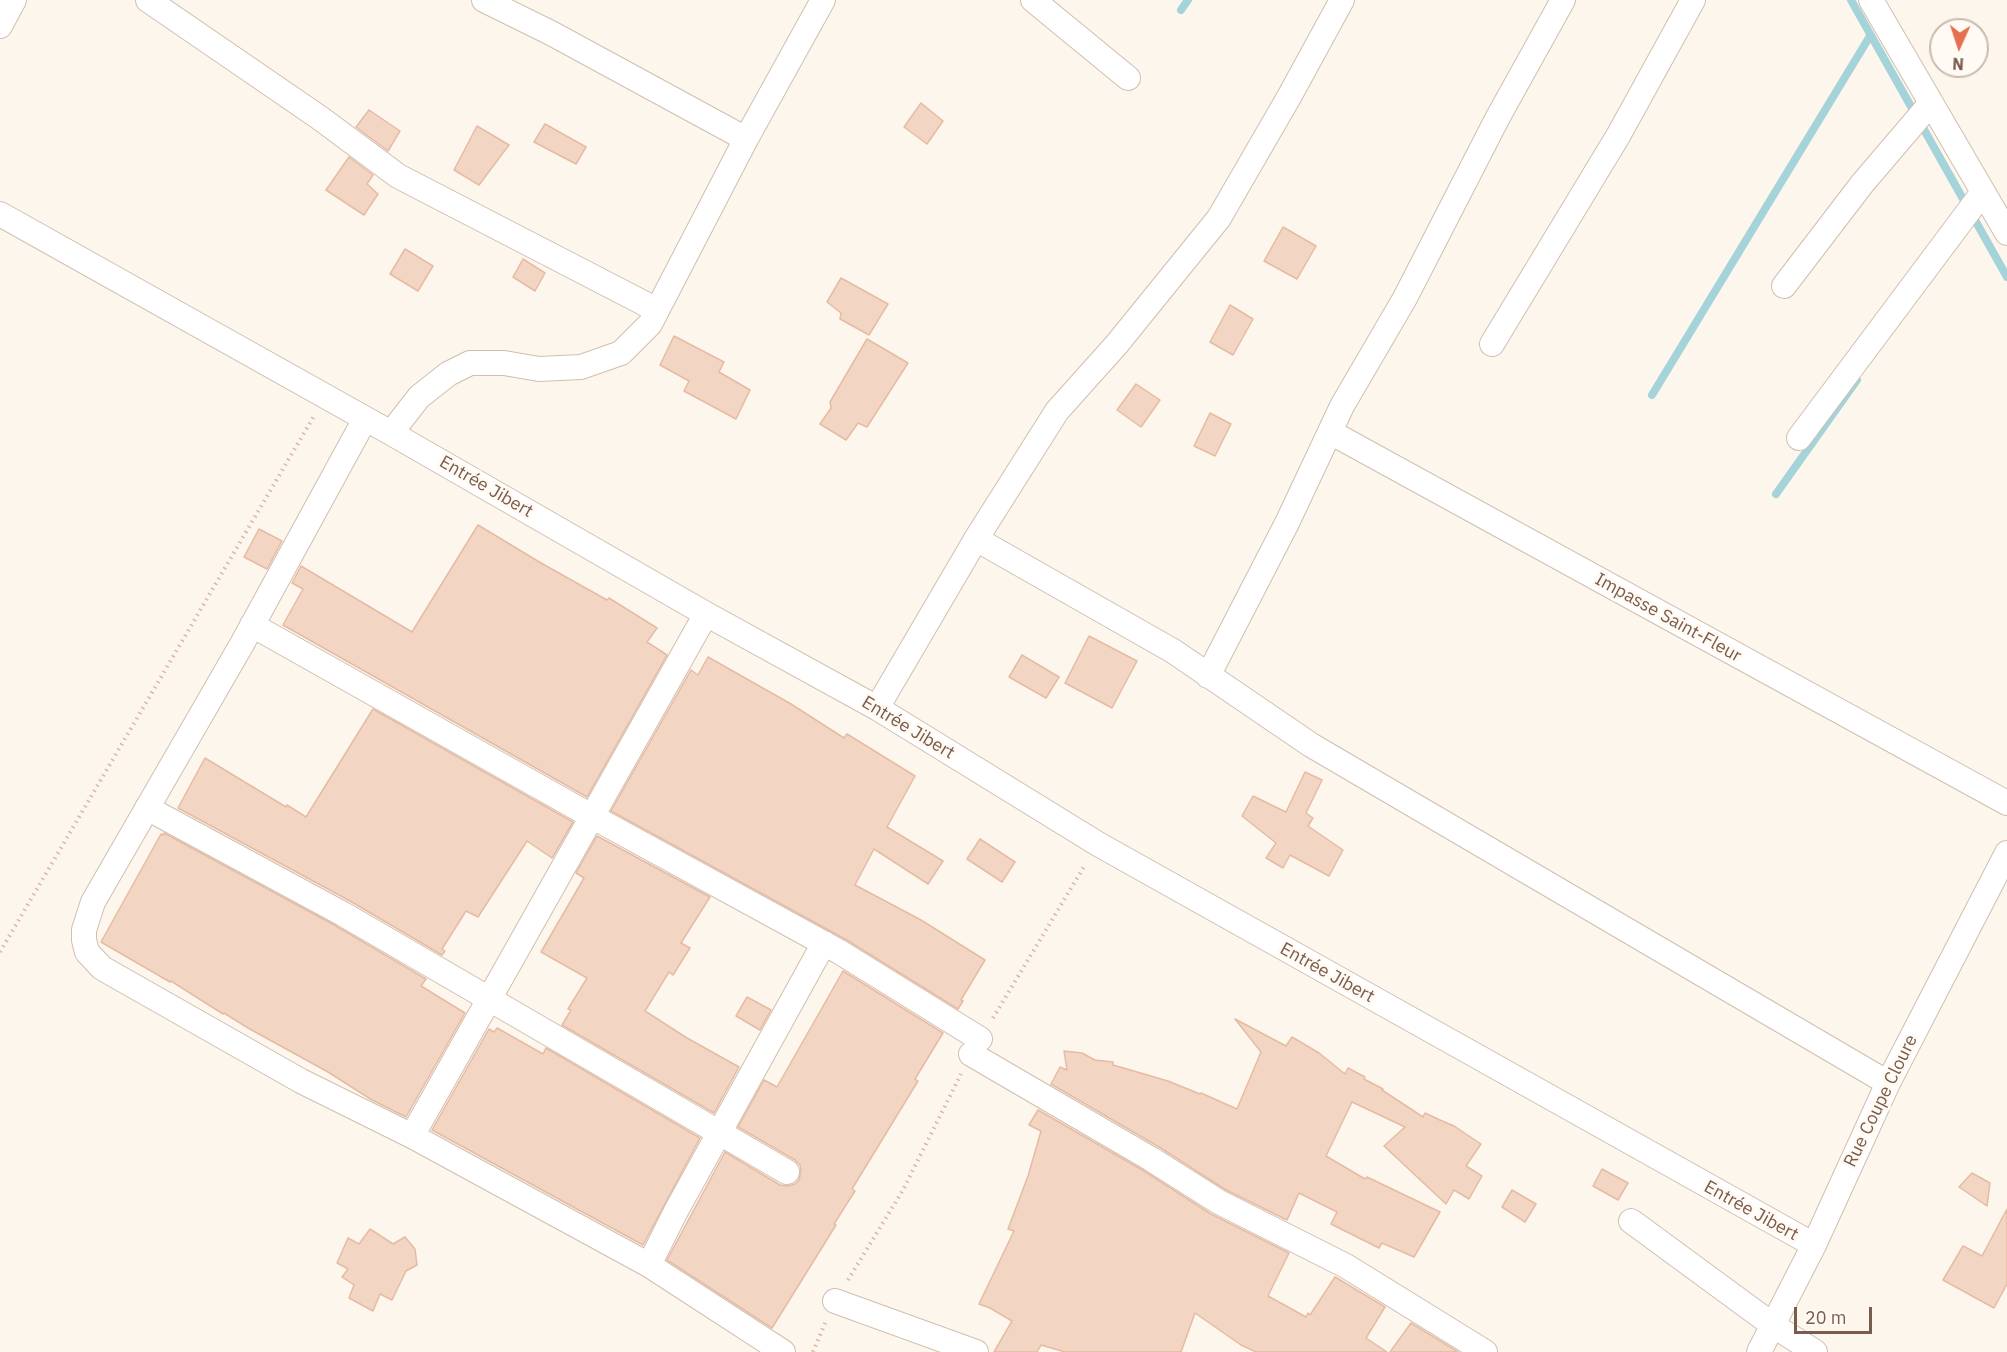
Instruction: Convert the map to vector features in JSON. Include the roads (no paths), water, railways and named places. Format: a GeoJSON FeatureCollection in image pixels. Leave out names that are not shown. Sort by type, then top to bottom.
{"type":"FeatureCollection","features":[{"type":"Feature","properties":{"kind":"street"},"geometry":{"type":"LineString","coordinates":[[0,26],[14,0]]}},
{"type":"Feature","properties":{"kind":"street"},"geometry":{"type":"LineString","coordinates":[[148,0],[320,118],[398,176],[657,310]]}},
{"type":"Feature","properties":{"kind":"street"},"geometry":{"type":"LineString","coordinates":[[484,0],[551,33],[746,139]]}},
{"type":"Feature","properties":{"kind":"street"},"geometry":{"type":"LineString","coordinates":[[391,433],[419,397],[448,374],[471,363],[504,363],[539,369],[581,367],[621,352],[650,324],[746,139],[823,0]]}},
{"type":"Feature","properties":{"kind":"street"},"geometry":{"type":"LineString","coordinates":[[1033,0],[1128,78]]}},
{"type":"Feature","properties":{"kind":"street"},"geometry":{"type":"LineString","coordinates":[[877,708],[975,539],[1057,411],[1118,344],[1219,218],[1342,0]]}},
{"type":"Feature","properties":{"kind":"street"},"geometry":{"type":"LineString","coordinates":[[1209,676],[1287,523],[1342,406],[1405,298],[1498,117],[1563,0]]}},
{"type":"Feature","properties":{"kind":"street"},"geometry":{"type":"LineString","coordinates":[[1492,344],[1618,136],[1693,0]]}},
{"type":"Feature","properties":{"kind":"street"},"geometry":{"type":"LineString","coordinates":[[1871,0],[2007,233]]}},
{"type":"Feature","properties":{"kind":"street"},"geometry":{"type":"LineString","coordinates":[[1784,286],[1862,184],[1931,103]]}},
{"type":"Feature","properties":{"kind":"street"},"geometry":{"type":"LineString","coordinates":[[1799,438],[1983,192]]}},
{"type":"Feature","properties":{"kind":"street","name":"Entrée Jibert"},"geometry":{"type":"LineString","coordinates":[[0,214],[391,433],[706,614],[877,708],[1098,844],[1814,1245]]}},
{"type":"Feature","properties":{"kind":"street"},"geometry":{"type":"LineString","coordinates":[[365,419],[252,625],[93,903],[84,930],[87,952],[102,968],[301,1081],[412,1136],[649,1265],[783,1352]]}},
{"type":"Feature","properties":{"kind":"street","name":"Impasse Saint-Fleur"},"geometry":{"type":"LineString","coordinates":[[1330,432],[2007,803]]}},
{"type":"Feature","properties":{"kind":"street"},"geometry":{"type":"LineString","coordinates":[[975,539],[1173,651],[1311,745],[1888,1083]]}},
{"type":"Feature","properties":{"kind":"street"},"geometry":{"type":"LineString","coordinates":[[412,1136],[706,614]]}},
{"type":"Feature","properties":{"kind":"street"},"geometry":{"type":"LineString","coordinates":[[252,625],[593,817],[824,943],[976,1046],[1219,1202],[1347,1266],[1485,1352]]}},
{"type":"Feature","properties":{"kind":"street"},"geometry":{"type":"LineString","coordinates":[[147,808],[343,914],[787,1172]]}},
{"type":"Feature","properties":{"kind":"street","name":"Rue Coupe Cloure"},"geometry":{"type":"LineString","coordinates":[[1759,1352],[1814,1245],[1888,1083],[2007,853]]}},
{"type":"Feature","properties":{"kind":"street"},"geometry":{"type":"LineString","coordinates":[[649,1265],[676,1211],[824,943]]}},
{"type":"Feature","properties":{"kind":"street"},"geometry":{"type":"LineString","coordinates":[[1631,1221],[1774,1326],[1815,1352]]}},
{"type":"Feature","properties":{"kind":"street"},"geometry":{"type":"LineString","coordinates":[[835,1301],[976,1352]]}},
{"type":"Feature","properties":{"kind":"waterway"},"geometry":{"type":"LineString","coordinates":[[1181,10],[1188,0]]}},
{"type":"Feature","properties":{"kind":"waterway"},"geometry":{"type":"LineString","coordinates":[[1851,0],[2007,277]]}},
{"type":"Feature","properties":{"kind":"waterway"},"geometry":{"type":"LineString","coordinates":[[1652,395],[1870,36]]}},
{"type":"Feature","properties":{"kind":"waterway"},"geometry":{"type":"LineString","coordinates":[[1776,494],[1857,380]]}}]}
